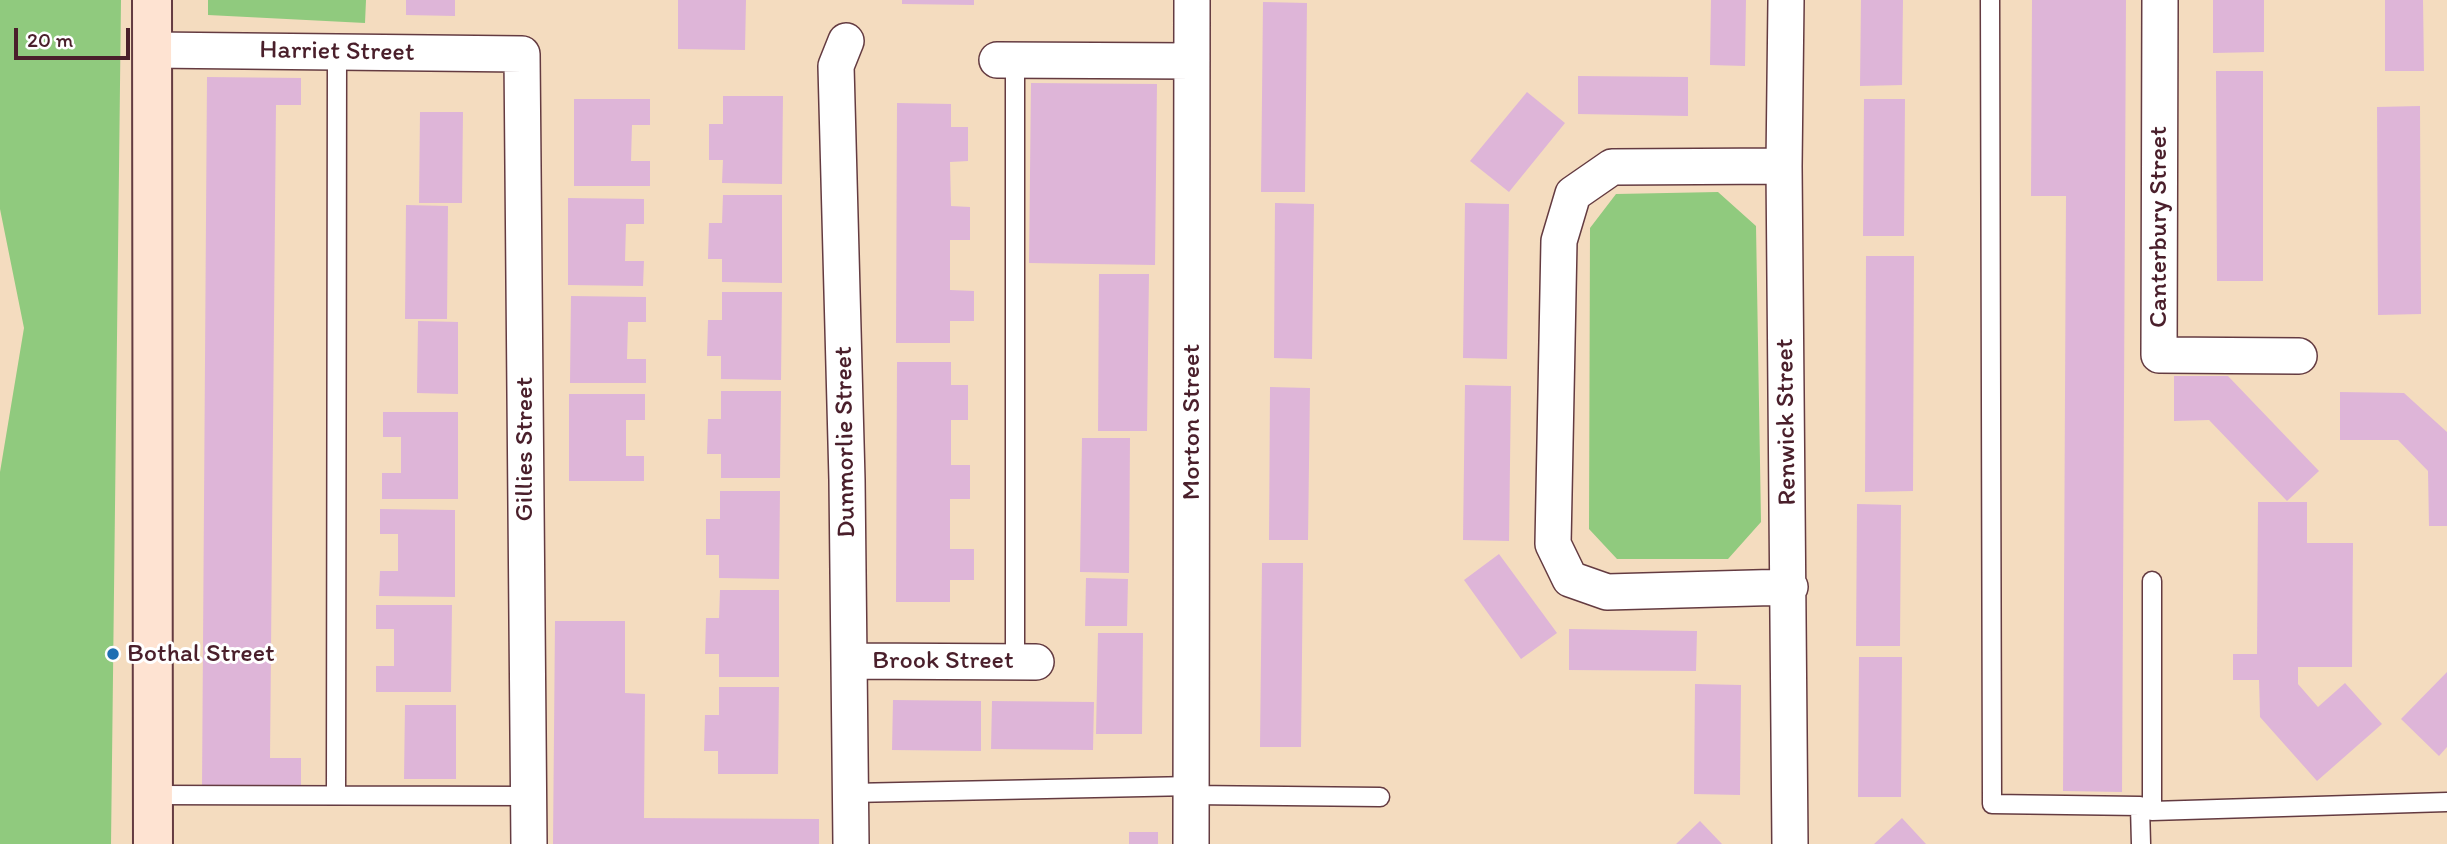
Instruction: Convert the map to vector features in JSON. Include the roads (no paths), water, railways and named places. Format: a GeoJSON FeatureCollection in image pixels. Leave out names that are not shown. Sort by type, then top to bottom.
{"type":"FeatureCollection","features":[{"type":"Feature","properties":{"kind":"main road"},"geometry":{"type":"LineString","coordinates":[[152,0],[153,844]]}},
{"type":"Feature","properties":{"kind":"street","name":"Morton Street"},"geometry":{"type":"LineString","coordinates":[[1191,844],[1192,0]]}},
{"type":"Feature","properties":{"kind":"street","name":"Renwick Street"},"geometry":{"type":"LineString","coordinates":[[1786,0],[1784,166],[1790,587],[1790,844]]}},
{"type":"Feature","properties":{"kind":"street","name":"Canterbury Street"},"geometry":{"type":"LineString","coordinates":[[2160,0],[2159,355],[2299,356]]}},
{"type":"Feature","properties":{"kind":"street","name":"Dunmorlie Street"},"geometry":{"type":"LineString","coordinates":[[846,41],[836,66],[852,844]]}},
{"type":"Feature","properties":{"kind":"street","name":"Harriet Street"},"geometry":{"type":"LineString","coordinates":[[152,50],[522,54]]}},
{"type":"Feature","properties":{"kind":"street","name":"Gillies Street"},"geometry":{"type":"LineString","coordinates":[[522,54],[528,844]]}},
{"type":"Feature","properties":{"kind":"street"},"geometry":{"type":"LineString","coordinates":[[1006,60],[1192,61]]}},
{"type":"Feature","properties":{"kind":"street"},"geometry":{"type":"LineString","coordinates":[[1784,166],[1612,167],[1573,194],[1559,241],[1553,544],[1570,579],[1607,592],[1790,587]]}},
{"type":"Feature","properties":{"kind":"street","name":"Brook Street"},"geometry":{"type":"LineString","coordinates":[[850,661],[1026,662]]}},
{"type":"Feature","properties":{"kind":"lane"},"geometry":{"type":"LineString","coordinates":[[1990,0],[1992,804],[2146,808],[2447,802]]}},
{"type":"Feature","properties":{"kind":"lane"},"geometry":{"type":"LineString","coordinates":[[336,795],[337,52]]}},
{"type":"Feature","properties":{"kind":"lane"},"geometry":{"type":"LineString","coordinates":[[1006,60],[1026,662]]}},
{"type":"Feature","properties":{"kind":"lane"},"geometry":{"type":"LineString","coordinates":[[2141,844],[2146,808],[2152,581]]}},
{"type":"Feature","properties":{"kind":"lane"},"geometry":{"type":"LineString","coordinates":[[851,793],[1191,791],[1380,797]]}},
{"type":"Feature","properties":{"kind":"lane"},"geometry":{"type":"LineString","coordinates":[[153,795],[528,796]]}},
{"type":"Feature","properties":{"kind":"place","name":"Bothal Street"},"geometry":{"type":"Point","coordinates":[113,654]}}]}
